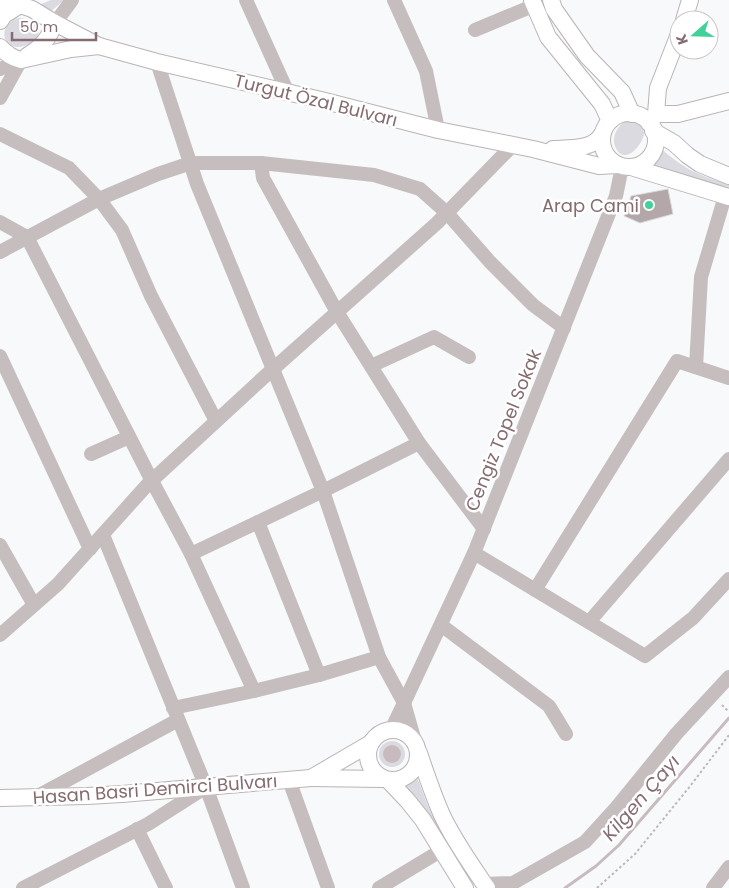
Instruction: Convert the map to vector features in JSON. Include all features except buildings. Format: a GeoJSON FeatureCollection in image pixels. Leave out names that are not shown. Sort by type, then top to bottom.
{"type":"FeatureCollection","features":[{"type":"Feature","properties":{"kind":"main road"},"geometry":{"type":"LineString","coordinates":[[551,0],[554,9],[587,56],[645,119],[700,164],[729,176]]}},
{"type":"Feature","properties":{"kind":"main road","name":"Turgut Özal Bulvarı"},"geometry":{"type":"LineString","coordinates":[[0,2],[27,2],[32,9],[99,46],[157,62],[288,92],[438,130],[534,149],[599,166],[624,166],[727,196]]}},
{"type":"Feature","properties":{"kind":"main road"},"geometry":{"type":"LineString","coordinates":[[0,21],[4,15],[27,2]]}},
{"type":"Feature","properties":{"kind":"main road"},"geometry":{"type":"LineString","coordinates":[[534,3],[548,37],[602,104],[606,128],[602,142],[604,150],[608,158],[624,166],[639,165],[646,161],[655,147],[655,139],[645,119],[669,60]]}},
{"type":"Feature","properties":{"kind":"main road"},"geometry":{"type":"LineString","coordinates":[[0,47],[13,58],[21,60],[40,48],[49,37],[55,23]]}},
{"type":"Feature","properties":{"kind":"main road","name":"Turgut Özal Bulvarı"},"geometry":{"type":"LineString","coordinates":[[21,60],[70,49],[99,46]]}},
{"type":"Feature","properties":{"kind":"main road","name":"Turgut Özal Bulvarı"},"geometry":{"type":"LineString","coordinates":[[534,149],[584,146],[600,139],[606,128],[620,115],[645,119],[678,114],[729,102]]}},
{"type":"Feature","properties":{"kind":"main road"},"geometry":{"type":"LineString","coordinates":[[465,888],[416,810],[371,768],[368,760],[368,751],[376,736],[383,732],[399,730],[412,738],[443,816],[485,886]]}},
{"type":"Feature","properties":{"kind":"main road","name":"Hasan Basri Demirci Bulvarı"},"geometry":{"type":"LineString","coordinates":[[311,778],[371,743]]}},
{"type":"Feature","properties":{"kind":"main road"},"geometry":{"type":"LineString","coordinates":[[386,780],[396,781],[404,779],[410,774],[418,761],[417,749]]}},
{"type":"Feature","properties":{"kind":"main road","name":"Hasan Basri Demirci Bulvarı"},"geometry":{"type":"LineString","coordinates":[[0,798],[122,794],[311,778],[386,780]]}},
{"type":"Feature","properties":{"kind":"street"},"geometry":{"type":"LineString","coordinates":[[55,23],[72,0]]}},
{"type":"Feature","properties":{"kind":"street"},"geometry":{"type":"LineString","coordinates":[[246,0],[288,92]]}},
{"type":"Feature","properties":{"kind":"street"},"geometry":{"type":"LineString","coordinates":[[394,0],[426,71],[438,130]]}},
{"type":"Feature","properties":{"kind":"street"},"geometry":{"type":"LineString","coordinates":[[475,30],[534,3]]}},
{"type":"Feature","properties":{"kind":"street"},"geometry":{"type":"LineString","coordinates":[[0,69],[21,60]]}},
{"type":"Feature","properties":{"kind":"street"},"geometry":{"type":"LineString","coordinates":[[0,98],[21,60]]}},
{"type":"Feature","properties":{"kind":"street"},"geometry":{"type":"LineString","coordinates":[[157,62],[198,184],[323,491],[379,657],[404,702],[417,749]]}},
{"type":"Feature","properties":{"kind":"street"},"geometry":{"type":"LineString","coordinates":[[0,134],[69,168],[99,199],[122,230],[151,296],[216,421]]}},
{"type":"Feature","properties":{"kind":"street"},"geometry":{"type":"LineString","coordinates":[[0,635],[58,584],[152,481],[273,369],[437,223],[513,145]]}},
{"type":"Feature","properties":{"kind":"street"},"geometry":{"type":"LineString","coordinates":[[0,252],[99,199],[158,174],[191,163],[261,163],[374,175],[420,188],[447,212],[490,262],[533,305],[564,328]]}},
{"type":"Feature","properties":{"kind":"street"},"geometry":{"type":"LineString","coordinates":[[261,163],[263,178],[337,312],[419,443],[484,529]]}},
{"type":"Feature","properties":{"kind":"street","name":"Cengiz Topel Sokak"},"geometry":{"type":"LineString","coordinates":[[391,730],[484,529],[616,196],[624,166]]}},
{"type":"Feature","properties":{"kind":"street"},"geometry":{"type":"LineString","coordinates":[[696,367],[701,277],[727,196]]}},
{"type":"Feature","properties":{"kind":"street"},"geometry":{"type":"LineString","coordinates":[[0,222],[27,237],[191,554],[254,691]]}},
{"type":"Feature","properties":{"kind":"street"},"geometry":{"type":"LineString","coordinates":[[371,366],[434,337],[469,356]]}},
{"type":"Feature","properties":{"kind":"street"},"geometry":{"type":"LineString","coordinates":[[0,356],[90,549]]}},
{"type":"Feature","properties":{"kind":"street"},"geometry":{"type":"LineString","coordinates":[[535,590],[677,360],[729,378]]}},
{"type":"Feature","properties":{"kind":"street"},"geometry":{"type":"LineString","coordinates":[[91,454],[129,437]]}},
{"type":"Feature","properties":{"kind":"street"},"geometry":{"type":"LineString","coordinates":[[191,554],[419,443]]}},
{"type":"Feature","properties":{"kind":"street"},"geometry":{"type":"LineString","coordinates":[[589,622],[729,459]]}},
{"type":"Feature","properties":{"kind":"street"},"geometry":{"type":"LineString","coordinates":[[258,522],[319,675]]}},
{"type":"Feature","properties":{"kind":"street"},"geometry":{"type":"LineString","coordinates":[[103,535],[206,787],[243,888]]}},
{"type":"Feature","properties":{"kind":"street"},"geometry":{"type":"LineString","coordinates":[[0,545],[34,606]]}},
{"type":"Feature","properties":{"kind":"street"},"geometry":{"type":"LineString","coordinates":[[474,553],[645,656],[693,618],[729,579]]}},
{"type":"Feature","properties":{"kind":"street"},"geometry":{"type":"LineString","coordinates":[[441,625],[549,706],[566,734]]}},
{"type":"Feature","properties":{"kind":"street"},"geometry":{"type":"LineString","coordinates":[[36,797],[175,714],[379,657]]}},
{"type":"Feature","properties":{"kind":"street"},"geometry":{"type":"LineString","coordinates":[[485,886],[512,883],[585,842],[616,808],[678,733],[729,677]]}},
{"type":"Feature","properties":{"kind":"street"},"geometry":{"type":"LineString","coordinates":[[289,780],[328,888]]}},
{"type":"Feature","properties":{"kind":"street"},"geometry":{"type":"LineString","coordinates":[[23,888],[138,830],[206,787]]}},
{"type":"Feature","properties":{"kind":"street"},"geometry":{"type":"LineString","coordinates":[[138,830],[164,887]]}},
{"type":"Feature","properties":{"kind":"street"},"geometry":{"type":"LineString","coordinates":[[379,888],[442,850]]}},
{"type":"Feature","properties":{"kind":"street"},"geometry":{"type":"LineString","coordinates":[[713,888],[729,867]]}},
{"type":"Feature","properties":{"kind":"path"},"geometry":{"type":"LineString","coordinates":[[720,703],[729,712]]}},
{"type":"Feature","properties":{"kind":"path"},"geometry":{"type":"LineString","coordinates":[[597,888],[635,854],[729,735]]}},
{"type":"Feature","properties":{"kind":"shaded area"},"geometry":{"type":"Polygon","coordinates":[[[51,0],[64,0],[49,13],[41,4],[51,0]]]}},
{"type":"Feature","properties":{"kind":"shaded area"},"geometry":{"type":"Polygon","coordinates":[[[18,18],[33,22],[39,31],[33,42],[15,47],[8,44],[4,32],[10,22],[18,18]]]}},
{"type":"Feature","properties":{"kind":"shaded area"},"geometry":{"type":"Polygon","coordinates":[[[628,119],[637,120],[642,126],[644,134],[642,141],[630,154],[623,155],[615,145],[614,136],[618,128],[628,119]]]}},
{"type":"Feature","properties":{"kind":"shaded area"},"geometry":{"type":"Polygon","coordinates":[[[659,147],[691,170],[708,178],[729,184],[729,187],[672,175],[645,166],[659,147]]]}},
{"type":"Feature","properties":{"kind":"shaded area"},"geometry":{"type":"Polygon","coordinates":[[[392,741],[401,745],[405,754],[401,763],[392,767],[383,763],[379,754],[383,745],[392,741]]]}},
{"type":"Feature","properties":{"kind":"shaded area"},"geometry":{"type":"Polygon","coordinates":[[[392,745],[398,748],[401,754],[398,760],[392,763],[386,760],[383,754],[386,748],[392,745]]]}},
{"type":"Feature","properties":{"kind":"shaded area"},"geometry":{"type":"Polygon","coordinates":[[[417,777],[427,804],[449,846],[447,847],[403,785],[417,777]]]}},
{"type":"Feature","properties":{"kind":"waterway","name":"Kilgen Çayı"},"geometry":{"type":"LineString","coordinates":[[565,888],[596,866],[619,845],[729,718]]}},
{"type":"Feature","properties":{"kind":"place","name":"Arap Cami"},"geometry":{"type":"Point","coordinates":[649,205]}}]}
